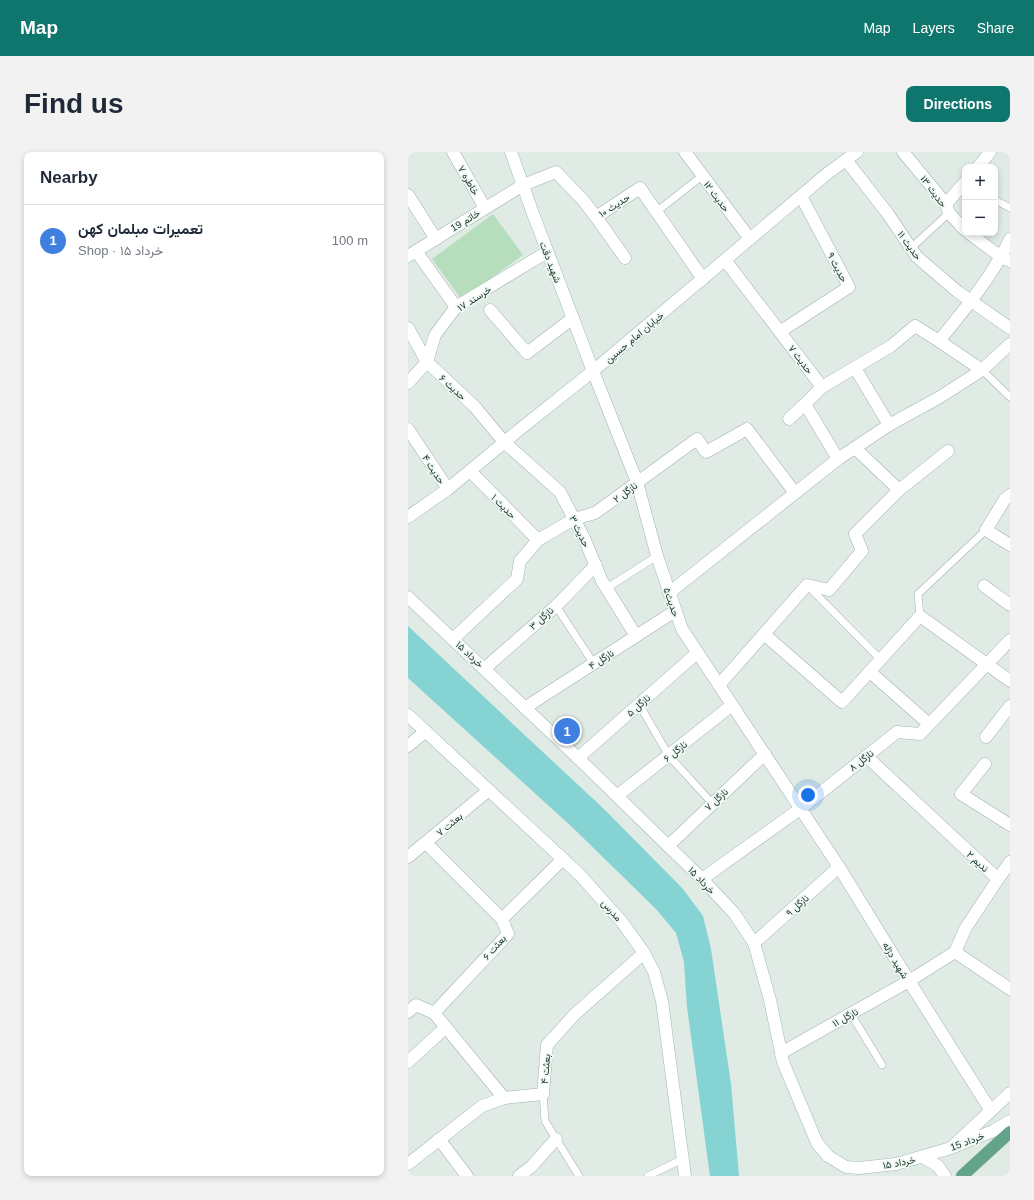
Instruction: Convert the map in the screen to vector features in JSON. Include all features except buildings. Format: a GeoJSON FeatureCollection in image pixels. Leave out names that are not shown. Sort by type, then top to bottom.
{"type":"FeatureCollection","features":[{"type":"Feature","properties":{"kind":"main road"},"geometry":{"type":"LineString","coordinates":[[962,1176],[1010,1132]]}},
{"type":"Feature","properties":{"kind":"street","name":"خاطره ۷"},"geometry":{"type":"LineString","coordinates":[[453,152],[485,208]]}},
{"type":"Feature","properties":{"kind":"street","name":"شهید دقت"},"geometry":{"type":"LineString","coordinates":[[511,152],[522,185],[593,372]]}},
{"type":"Feature","properties":{"kind":"street","name":"حدیث ۱۲"},"geometry":{"type":"LineString","coordinates":[[685,152],[750,239]]}},
{"type":"Feature","properties":{"kind":"street","name":"خیابان امام حسین"},"geometry":{"type":"LineString","coordinates":[[408,516],[448,489],[504,442],[593,372],[828,173],[857,152]]}},
{"type":"Feature","properties":{"kind":"street","name":"حدیث ۱۳"},"geometry":{"type":"LineString","coordinates":[[903,152],[962,226]]}},
{"type":"Feature","properties":{"kind":"street"},"geometry":{"type":"LineString","coordinates":[[980,164],[990,152]]}},
{"type":"Feature","properties":{"kind":"street","name":"حدیث ۱۱"},"geometry":{"type":"LineString","coordinates":[[846,160],[888,214],[917,258],[958,292],[1010,328]]}},
{"type":"Feature","properties":{"kind":"street","name":"حدیث ۱۰"},"geometry":{"type":"LineString","coordinates":[[522,185],[556,172],[583,200],[596,217],[640,188],[702,279]]}},
{"type":"Feature","properties":{"kind":"street","name":"خاتم 19"},"geometry":{"type":"LineString","coordinates":[[412,254],[522,185]]}},
{"type":"Feature","properties":{"kind":"street"},"geometry":{"type":"LineString","coordinates":[[948,208],[962,187]]}},
{"type":"Feature","properties":{"kind":"street"},"geometry":{"type":"LineString","coordinates":[[408,195],[436,239]]}},
{"type":"Feature","properties":{"kind":"street","name":"حدیث ۹"},"geometry":{"type":"LineString","coordinates":[[781,331],[849,287],[801,196]]}},
{"type":"Feature","properties":{"kind":"street"},"geometry":{"type":"LineString","coordinates":[[596,217],[625,258]]}},
{"type":"Feature","properties":{"kind":"street"},"geometry":{"type":"LineString","coordinates":[[973,236],[1006,259]]}},
{"type":"Feature","properties":{"kind":"street"},"geometry":{"type":"LineString","coordinates":[[938,341],[1006,259],[1010,239]]}},
{"type":"Feature","properties":{"kind":"street","name":"خرسند ۱۷"},"geometry":{"type":"LineString","coordinates":[[408,383],[427,362],[435,335],[456,308],[547,252]]}},
{"type":"Feature","properties":{"kind":"street"},"geometry":{"type":"LineString","coordinates":[[412,254],[456,308]]}},
{"type":"Feature","properties":{"kind":"street","name":"حدیث ۷"},"geometry":{"type":"LineString","coordinates":[[725,260],[781,331],[822,387]]}},
{"type":"Feature","properties":{"kind":"street"},"geometry":{"type":"LineString","coordinates":[[490,310],[527,353],[573,318]]}},
{"type":"Feature","properties":{"kind":"street"},"geometry":{"type":"LineString","coordinates":[[789,419],[822,387],[891,346],[915,326],[982,370]]}},
{"type":"Feature","properties":{"kind":"street","name":"حدیث ۶"},"geometry":{"type":"LineString","coordinates":[[408,328],[427,362],[475,407],[504,442]]}},
{"type":"Feature","properties":{"kind":"street"},"geometry":{"type":"LineString","coordinates":[[669,593],[838,459],[889,425],[940,397],[982,370],[1010,344]]}},
{"type":"Feature","properties":{"kind":"street"},"geometry":{"type":"LineString","coordinates":[[855,368],[889,425]]}},
{"type":"Feature","properties":{"kind":"street","name":"حدیث۵"},"geometry":{"type":"LineString","coordinates":[[593,372],[637,482],[657,556],[682,629],[800,809]]}},
{"type":"Feature","properties":{"kind":"street"},"geometry":{"type":"LineString","coordinates":[[804,404],[838,459]]}},
{"type":"Feature","properties":{"kind":"street","name":"حدیث ۴"},"geometry":{"type":"LineString","coordinates":[[408,429],[448,489]]}},
{"type":"Feature","properties":{"kind":"street","name":"نازگل ۲"},"geometry":{"type":"LineString","coordinates":[[453,639],[517,579],[520,561],[538,540],[574,518],[595,513],[697,439],[706,452],[748,429],[796,493]]}},
{"type":"Feature","properties":{"kind":"street","name":"حدیث ۳"},"geometry":{"type":"LineString","coordinates":[[504,442],[560,492],[607,588],[636,636]]}},
{"type":"Feature","properties":{"kind":"street"},"geometry":{"type":"LineString","coordinates":[[855,448],[899,490]]}},
{"type":"Feature","properties":{"kind":"street"},"geometry":{"type":"LineString","coordinates":[[719,685],[807,585],[829,590],[862,551],[856,534],[899,490],[948,451]]}},
{"type":"Feature","properties":{"kind":"street","name":"حدیث ۱"},"geometry":{"type":"LineString","coordinates":[[470,471],[538,540]]}},
{"type":"Feature","properties":{"kind":"street"},"geometry":{"type":"LineString","coordinates":[[1010,495],[1005,499],[986,530],[1010,545]]}},
{"type":"Feature","properties":{"kind":"street","name":"نازگل ۳"},"geometry":{"type":"LineString","coordinates":[[485,668],[556,606],[596,565]]}},
{"type":"Feature","properties":{"kind":"street"},"geometry":{"type":"LineString","coordinates":[[984,586],[1010,605]]}},
{"type":"Feature","properties":{"kind":"street","name":"۱۵ خرداد"},"geometry":{"type":"LineString","coordinates":[[408,597],[526,707],[702,879],[734,913],[754,943],[770,1000],[781,1053],[817,1143],[828,1156],[846,1167],[859,1168],[896,1164],[923,1157]]}},
{"type":"Feature","properties":{"kind":"street","name":"نازگل ۴"},"geometry":{"type":"LineString","coordinates":[[526,707],[676,611]]}},
{"type":"Feature","properties":{"kind":"street"},"geometry":{"type":"LineString","coordinates":[[764,634],[842,702],[920,616],[1010,681]]}},
{"type":"Feature","properties":{"kind":"street","name":"نازگل ۸"},"geometry":{"type":"LineString","coordinates":[[702,879],[800,809],[897,732],[920,734],[1010,640]]}},
{"type":"Feature","properties":{"kind":"street","name":"نازگل ۵"},"geometry":{"type":"LineString","coordinates":[[578,758],[697,653]]}},
{"type":"Feature","properties":{"kind":"street"},"geometry":{"type":"LineString","coordinates":[[870,672],[929,724]]}},
{"type":"Feature","properties":{"kind":"street","name":"نازگل ۶"},"geometry":{"type":"LineString","coordinates":[[617,796],[732,705]]}},
{"type":"Feature","properties":{"kind":"street"},"geometry":{"type":"LineString","coordinates":[[986,737],[1010,706]]}},
{"type":"Feature","properties":{"kind":"street","name":"مدرس"},"geometry":{"type":"LineString","coordinates":[[408,715],[580,875],[622,922],[644,953],[654,972],[662,1001],[684,1159],[685,1176]]}},
{"type":"Feature","properties":{"kind":"street"},"geometry":{"type":"LineString","coordinates":[[408,746],[426,731]]}},
{"type":"Feature","properties":{"kind":"street","name":"نازگل ۷"},"geometry":{"type":"LineString","coordinates":[[668,846],[765,754]]}},
{"type":"Feature","properties":{"kind":"street","name":"ندیم ۲"},"geometry":{"type":"LineString","coordinates":[[866,756],[998,879],[965,928],[955,952]]}},
{"type":"Feature","properties":{"kind":"street"},"geometry":{"type":"LineString","coordinates":[[985,764],[961,794],[1010,825]]}},
{"type":"Feature","properties":{"kind":"street","name":"بعثت ۷"},"geometry":{"type":"LineString","coordinates":[[408,857],[489,790]]}},
{"type":"Feature","properties":{"kind":"street","name":"شهید دژله"},"geometry":{"type":"LineString","coordinates":[[800,809],[839,868],[991,1111]]}},
{"type":"Feature","properties":{"kind":"street"},"geometry":{"type":"LineString","coordinates":[[426,843],[502,919]]}},
{"type":"Feature","properties":{"kind":"street","name":"بعثت ۶"},"geometry":{"type":"LineString","coordinates":[[434,1012],[508,934],[502,919],[563,859]]}},
{"type":"Feature","properties":{"kind":"street"},"geometry":{"type":"LineString","coordinates":[[998,879],[1010,862]]}},
{"type":"Feature","properties":{"kind":"street","name":"نازگل ۹"},"geometry":{"type":"LineString","coordinates":[[754,943],[839,868]]}},
{"type":"Feature","properties":{"kind":"street"},"geometry":{"type":"LineString","coordinates":[[955,952],[1008,985]]}},
{"type":"Feature","properties":{"kind":"street","name":"نازگل ۱۱"},"geometry":{"type":"LineString","coordinates":[[781,1053],[909,981],[955,952]]}},
{"type":"Feature","properties":{"kind":"street","name":"بعثت ۴"},"geometry":{"type":"LineString","coordinates":[[408,1164],[482,1106],[504,1098],[543,1094],[547,1045],[575,1014],[644,953]]}},
{"type":"Feature","properties":{"kind":"street"},"geometry":{"type":"LineString","coordinates":[[408,1012],[416,1005],[434,1012],[504,1098]]}},
{"type":"Feature","properties":{"kind":"street"},"geometry":{"type":"LineString","coordinates":[[408,1062],[446,1027]]}},
{"type":"Feature","properties":{"kind":"street"},"geometry":{"type":"LineString","coordinates":[[951,1148],[1010,1093]]}},
{"type":"Feature","properties":{"kind":"street","name":"15 خرداد"},"geometry":{"type":"LineString","coordinates":[[923,1157],[951,1148],[993,1131],[1010,1121]]}},
{"type":"Feature","properties":{"kind":"street"},"geometry":{"type":"LineString","coordinates":[[439,1139],[467,1176]]}},
{"type":"Feature","properties":{"kind":"street"},"geometry":{"type":"LineString","coordinates":[[519,1176],[531,1167],[556,1139]]}},
{"type":"Feature","properties":{"kind":"street"},"geometry":{"type":"LineString","coordinates":[[923,1157],[938,1166],[945,1176]]}},
{"type":"Feature","properties":{"kind":"lane"},"geometry":{"type":"LineString","coordinates":[[656,212],[702,176]]}},
{"type":"Feature","properties":{"kind":"lane"},"geometry":{"type":"LineString","coordinates":[[998,202],[1010,208]]}},
{"type":"Feature","properties":{"kind":"lane"},"geometry":{"type":"LineString","coordinates":[[911,248],[948,208]]}},
{"type":"Feature","properties":{"kind":"lane"},"geometry":{"type":"LineString","coordinates":[[982,370],[1010,397]]}},
{"type":"Feature","properties":{"kind":"lane"},"geometry":{"type":"LineString","coordinates":[[920,616],[918,594],[986,530]]}},
{"type":"Feature","properties":{"kind":"lane"},"geometry":{"type":"LineString","coordinates":[[607,588],[657,556]]}},
{"type":"Feature","properties":{"kind":"lane"},"geometry":{"type":"LineString","coordinates":[[807,585],[881,660]]}},
{"type":"Feature","properties":{"kind":"lane"},"geometry":{"type":"LineString","coordinates":[[556,606],[594,664]]}},
{"type":"Feature","properties":{"kind":"lane"},"geometry":{"type":"LineString","coordinates":[[639,704],[669,756],[712,803]]}},
{"type":"Feature","properties":{"kind":"lane"},"geometry":{"type":"LineString","coordinates":[[851,1014],[882,1066]]}},
{"type":"Feature","properties":{"kind":"lane"},"geometry":{"type":"LineString","coordinates":[[543,1094],[545,1121],[579,1176]]}},
{"type":"Feature","properties":{"kind":"lane"},"geometry":{"type":"LineString","coordinates":[[648,1176],[684,1159]]}},
{"type":"Feature","properties":{"kind":"green space"},"geometry":{"type":"Polygon","coordinates":[[[493,214],[523,255],[462,300],[432,259],[493,214]]]}},
{"type":"Feature","properties":{"kind":"water"},"geometry":{"type":"Polygon","coordinates":[[[408,626],[605,810],[683,889],[703,916],[711,949],[731,1084],[739,1176],[710,1176],[687,1007],[684,962],[676,933],[656,909],[572,827],[408,678],[408,626]]]}},
{"type":"Feature","properties":{"kind":"place","name":"تعمیرات مبلمان کهن"},"geometry":{"type":"Point","coordinates":[567,731]}}]}
